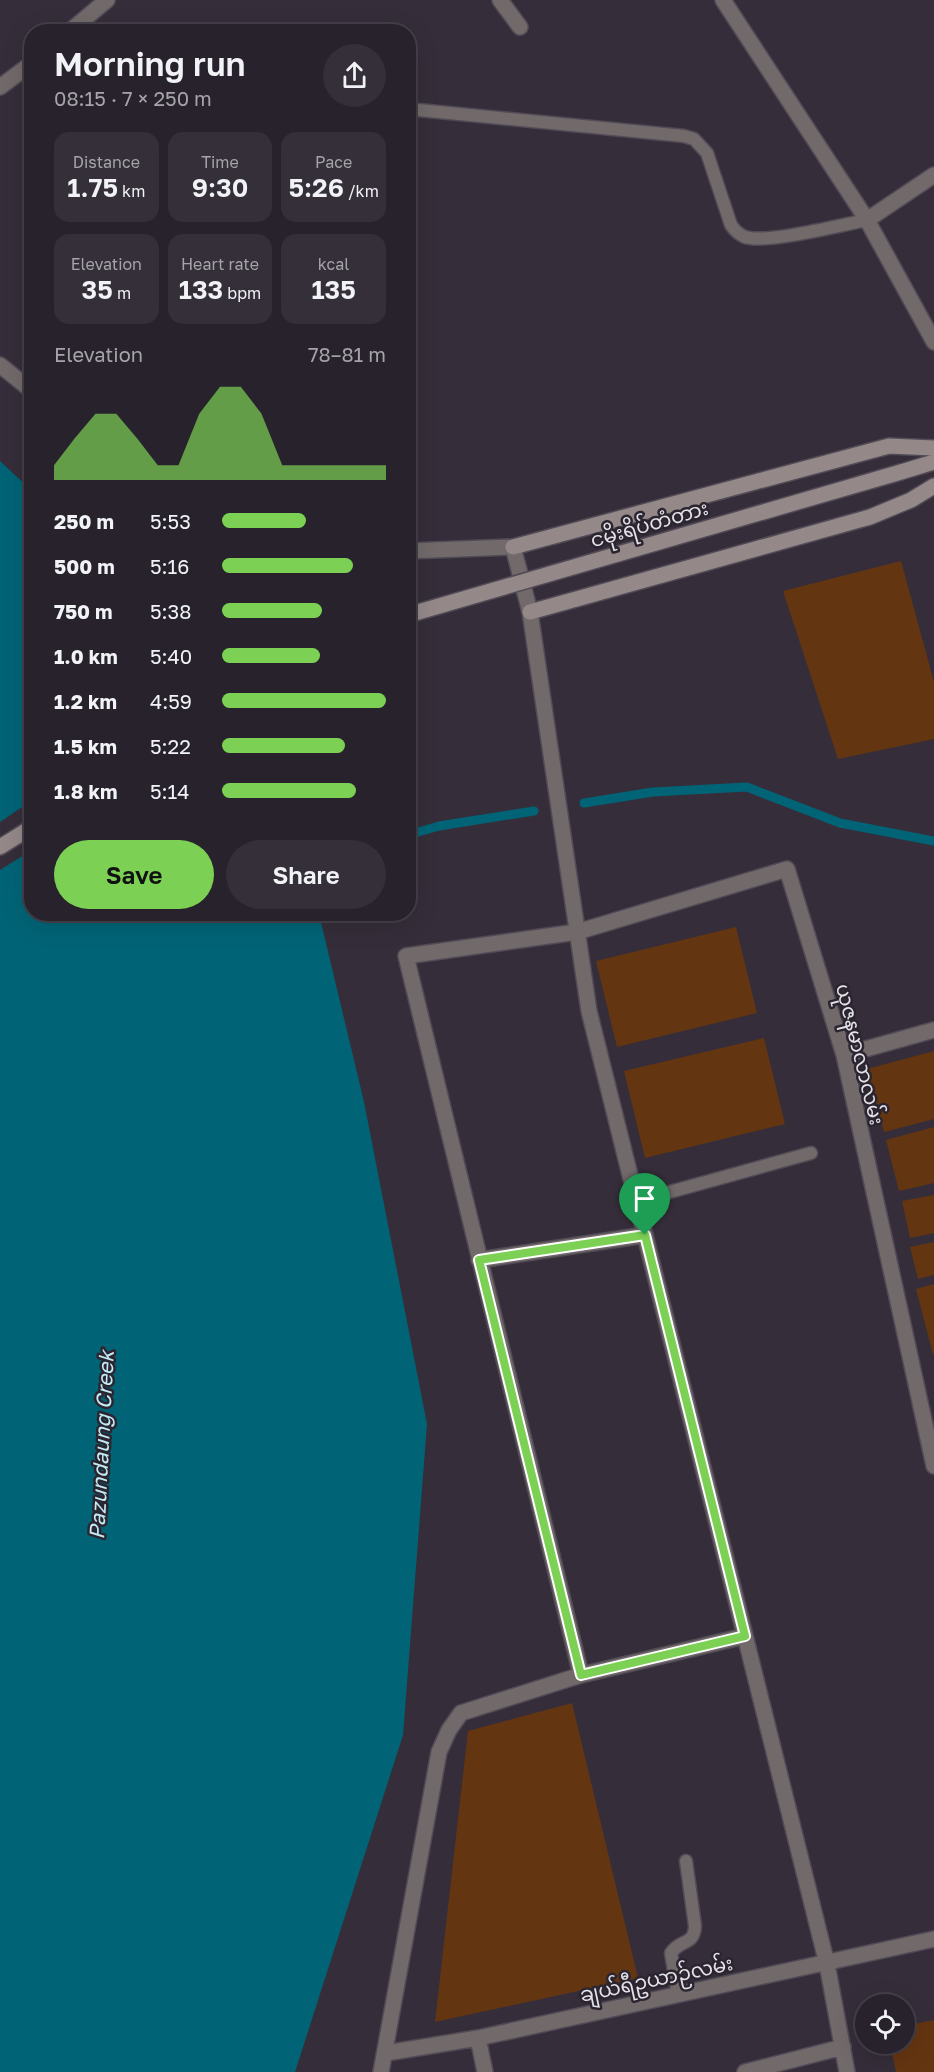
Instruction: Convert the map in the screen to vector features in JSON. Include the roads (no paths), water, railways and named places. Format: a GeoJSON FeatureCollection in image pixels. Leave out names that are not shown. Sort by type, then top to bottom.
{"type":"FeatureCollection","features":[{"type":"Feature","properties":{"kind":"main road"},"geometry":{"type":"LineString","coordinates":[[513,547],[890,446],[934,448]]}},
{"type":"Feature","properties":{"kind":"main road","name":"ငမိုးရိပ်တံတား"},"geometry":{"type":"LineString","coordinates":[[416,613],[934,462]]}},
{"type":"Feature","properties":{"kind":"main road"},"geometry":{"type":"LineString","coordinates":[[530,612],[870,517],[934,488]]}},
{"type":"Feature","properties":{"kind":"main road"},"geometry":{"type":"LineString","coordinates":[[0,847],[24,832]]}},
{"type":"Feature","properties":{"kind":"street"},"geometry":{"type":"LineString","coordinates":[[78,24],[106,0]]}},
{"type":"Feature","properties":{"kind":"street"},"geometry":{"type":"LineString","coordinates":[[500,0],[520,27]]}},
{"type":"Feature","properties":{"kind":"street"},"geometry":{"type":"LineString","coordinates":[[723,0],[867,220],[934,342]]}},
{"type":"Feature","properties":{"kind":"street"},"geometry":{"type":"LineString","coordinates":[[0,87],[24,69]]}},
{"type":"Feature","properties":{"kind":"street"},"geometry":{"type":"LineString","coordinates":[[867,220],[934,175]]}},
{"type":"Feature","properties":{"kind":"street"},"geometry":{"type":"LineString","coordinates":[[0,365],[24,384]]}},
{"type":"Feature","properties":{"kind":"street"},"geometry":{"type":"LineString","coordinates":[[416,551],[513,547],[530,612],[589,1011],[827,1964],[848,2072]]}},
{"type":"Feature","properties":{"kind":"street","name":"ယုဇနမာလာလမ်း"},"geometry":{"type":"LineString","coordinates":[[577,932],[787,869],[844,1055],[934,1466]]}},
{"type":"Feature","properties":{"kind":"street"},"geometry":{"type":"LineString","coordinates":[[577,932],[406,956],[581,1675]]}},
{"type":"Feature","properties":{"kind":"street"},"geometry":{"type":"LineString","coordinates":[[844,1055],[934,1030]]}},
{"type":"Feature","properties":{"kind":"street"},"geometry":{"type":"LineString","coordinates":[[479,1260],[645,1235]]}},
{"type":"Feature","properties":{"kind":"street"},"geometry":{"type":"LineString","coordinates":[[381,2072],[439,1752],[449,1730],[461,1713],[581,1675],[745,1636]]}},
{"type":"Feature","properties":{"kind":"street","name":"ချယ်ရီဥယာဉ်လမ်း"},"geometry":{"type":"LineString","coordinates":[[386,2053],[478,2038],[934,1939]]}},
{"type":"Feature","properties":{"kind":"street"},"geometry":{"type":"LineString","coordinates":[[478,2038],[485,2072]]}},
{"type":"Feature","properties":{"kind":"street"},"geometry":{"type":"LineString","coordinates":[[745,2072],[843,2047]]}},
{"type":"Feature","properties":{"kind":"lane"},"geometry":{"type":"LineString","coordinates":[[416,110],[684,136],[694,139],[707,153],[731,225],[736,233],[744,237],[773,238],[867,220]]}},
{"type":"Feature","properties":{"kind":"lane"},"geometry":{"type":"LineString","coordinates":[[636,1201],[811,1153]]}},
{"type":"Feature","properties":{"kind":"lane"},"geometry":{"type":"LineString","coordinates":[[678,1995],[671,1953],[675,1947],[688,1943],[695,1935],[686,1861]]}},
{"type":"Feature","properties":{"kind":"water","name":"Pazundaung Creek"},"geometry":{"type":"Polygon","coordinates":[[[0,461],[24,483],[24,921],[321,921],[364,1102],[427,1424],[403,1735],[295,2072],[0,2072],[0,461]]]}},
{"type":"Feature","properties":{"kind":"waterway"},"geometry":{"type":"LineString","coordinates":[[584,803],[653,792],[747,787],[840,823],[934,841]]}},
{"type":"Feature","properties":{"kind":"waterway"},"geometry":{"type":"LineString","coordinates":[[416,833],[439,826],[534,811]]}}]}
